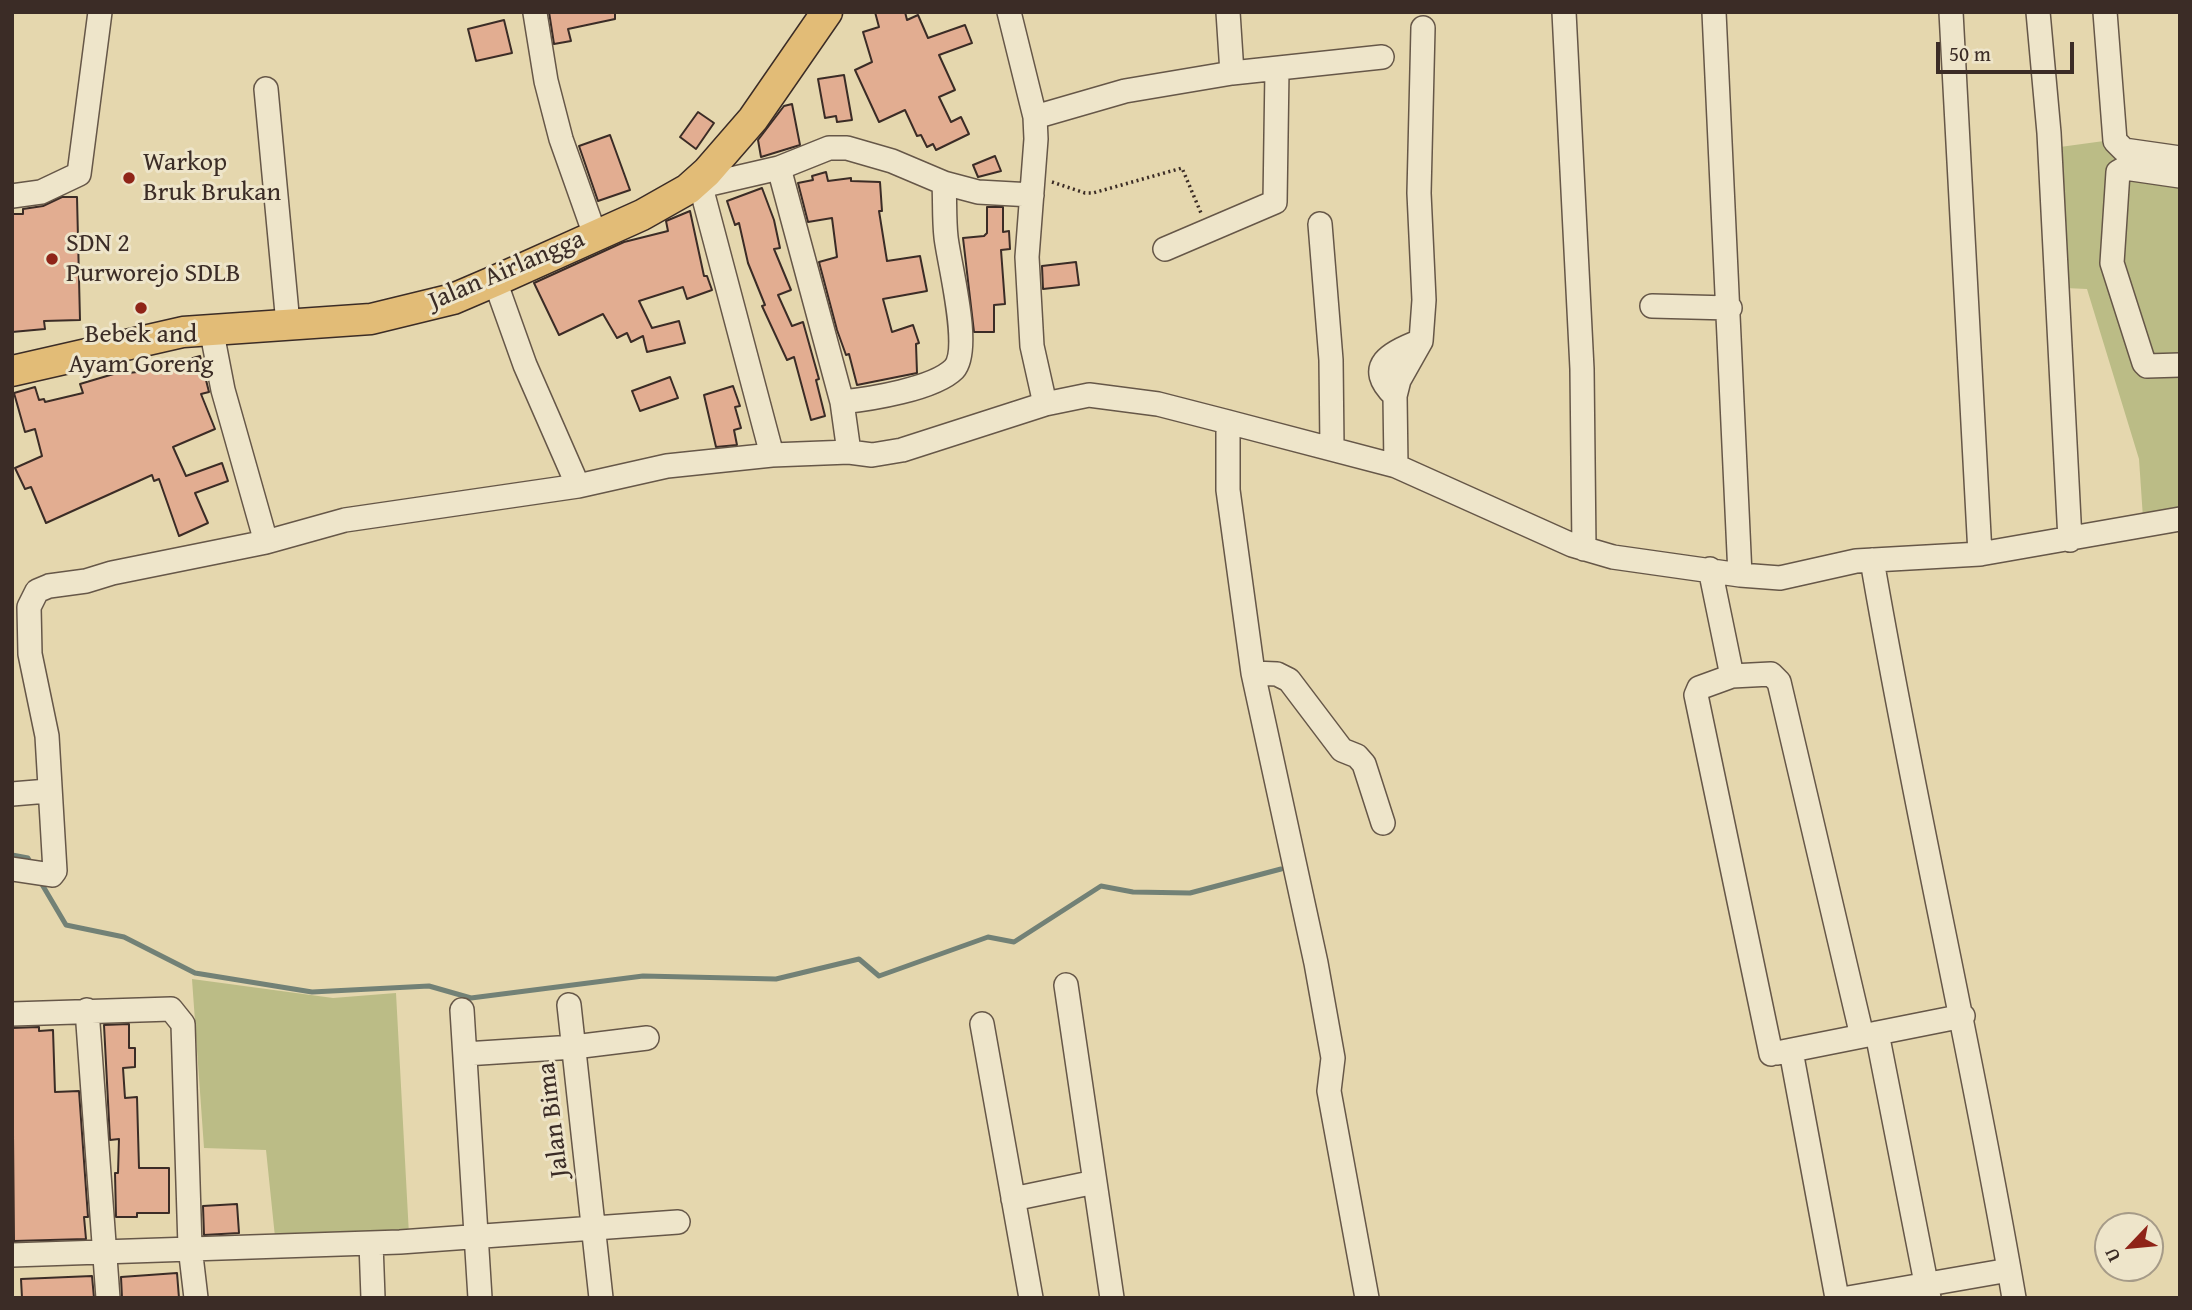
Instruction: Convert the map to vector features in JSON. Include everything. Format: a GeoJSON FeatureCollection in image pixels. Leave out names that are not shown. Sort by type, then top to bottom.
{"type":"FeatureCollection","features":[{"type":"Feature","properties":{"kind":"main road","name":"Jalan Airlangga"},"geometry":{"type":"LineString","coordinates":[[12,371],[211,328],[371,319],[453,299],[495,281],[642,215],[694,188],[753,119],[827,12]]}},
{"type":"Feature","properties":{"kind":"street"},"geometry":{"type":"LineString","coordinates":[[12,195],[41,192],[79,174],[100,12]]}},
{"type":"Feature","properties":{"kind":"street"},"geometry":{"type":"LineString","coordinates":[[1009,12],[1035,117],[1027,257],[1035,363],[1045,404]]}},
{"type":"Feature","properties":{"kind":"street"},"geometry":{"type":"LineString","coordinates":[[1228,12],[1232,73]]}},
{"type":"Feature","properties":{"kind":"street"},"geometry":{"type":"LineString","coordinates":[[1564,12],[1582,369],[1584,549]]}},
{"type":"Feature","properties":{"kind":"street"},"geometry":{"type":"LineString","coordinates":[[1714,12],[1730,308],[1740,575]]}},
{"type":"Feature","properties":{"kind":"street"},"geometry":{"type":"LineString","coordinates":[[1951,12],[1980,554]]}},
{"type":"Feature","properties":{"kind":"street"},"geometry":{"type":"LineString","coordinates":[[2038,12],[2049,133],[2070,540]]}},
{"type":"Feature","properties":{"kind":"street"},"geometry":{"type":"LineString","coordinates":[[2105,12],[2115,141],[2124,150],[2180,158]]}},
{"type":"Feature","properties":{"kind":"street"},"geometry":{"type":"LineString","coordinates":[[535,13],[546,81],[561,139],[595,235]]}},
{"type":"Feature","properties":{"kind":"street"},"geometry":{"type":"LineString","coordinates":[[1396,466],[1395,396],[1380,379],[1381,365],[1394,353],[1421,341],[1424,300],[1419,192],[1423,28]]}},
{"type":"Feature","properties":{"kind":"street"},"geometry":{"type":"LineString","coordinates":[[1035,117],[1125,90],[1232,73],[1382,57]]}},
{"type":"Feature","properties":{"kind":"street"},"geometry":{"type":"LineString","coordinates":[[1165,249],[1275,202],[1278,70]]}},
{"type":"Feature","properties":{"kind":"street"},"geometry":{"type":"LineString","coordinates":[[266,89],[288,324]]}},
{"type":"Feature","properties":{"kind":"street"},"geometry":{"type":"LineString","coordinates":[[772,455],[694,188],[779,168],[829,148],[847,148],[892,161],[944,183],[978,192],[1032,187]]}},
{"type":"Feature","properties":{"kind":"street"},"geometry":{"type":"LineString","coordinates":[[779,168],[842,402],[849,452]]}},
{"type":"Feature","properties":{"kind":"street"},"geometry":{"type":"LineString","coordinates":[[2180,177],[2125,168],[2118,172],[2112,263],[2144,363],[2147,366],[2180,365]]}},
{"type":"Feature","properties":{"kind":"street"},"geometry":{"type":"LineString","coordinates":[[842,402],[886,396],[920,385],[946,374],[958,360],[960,338],[946,236],[944,183]]}},
{"type":"Feature","properties":{"kind":"street"},"geometry":{"type":"LineString","coordinates":[[1320,224],[1331,360],[1332,447]]}},
{"type":"Feature","properties":{"kind":"street"},"geometry":{"type":"LineString","coordinates":[[495,281],[525,365],[578,486]]}},
{"type":"Feature","properties":{"kind":"street"},"geometry":{"type":"LineString","coordinates":[[1652,306],[1730,308]]}},
{"type":"Feature","properties":{"kind":"street"},"geometry":{"type":"LineString","coordinates":[[211,328],[223,390],[266,542]]}},
{"type":"Feature","properties":{"kind":"street"},"geometry":{"type":"LineString","coordinates":[[32,872],[55,860],[48,791],[47,736],[30,654],[28,616],[31,599],[37,591],[49,586],[86,581],[112,573],[266,542],[395,511],[578,486],[667,466],[772,455],[849,452],[872,455],[902,450],[1045,404],[1089,395],[1158,404],[1332,447],[1396,466],[1584,549],[1613,557],[1740,575],[1780,578],[1872,559],[1980,554],[2180,519]]}},
{"type":"Feature","properties":{"kind":"street"},"geometry":{"type":"LineString","coordinates":[[1228,422],[1228,490],[1253,673],[1316,963],[1333,1058],[1329,1091],[1367,1298]]}},
{"type":"Feature","properties":{"kind":"street"},"geometry":{"type":"LineString","coordinates":[[1872,559],[1894,685],[1963,1016],[2014,1298]]}},
{"type":"Feature","properties":{"kind":"street"},"geometry":{"type":"LineString","coordinates":[[1710,569],[1732,676]]}},
{"type":"Feature","properties":{"kind":"street"},"geometry":{"type":"LineString","coordinates":[[1253,673],[1277,674],[1289,680],[1342,750],[1357,756],[1364,764],[1383,824]]}},
{"type":"Feature","properties":{"kind":"street"},"geometry":{"type":"LineString","coordinates":[[1837,1298],[1773,1054],[1696,695],[1699,688],[1732,676],[1771,674],[1778,679],[1869,1035],[1928,1290]]}},
{"type":"Feature","properties":{"kind":"street"},"geometry":{"type":"LineString","coordinates":[[12,794],[48,791]]}},
{"type":"Feature","properties":{"kind":"street"},"geometry":{"type":"LineString","coordinates":[[1066,985],[1112,1298]]}},
{"type":"Feature","properties":{"kind":"street","name":"Jalan Bima"},"geometry":{"type":"LineString","coordinates":[[569,1005],[601,1298]]}},
{"type":"Feature","properties":{"kind":"street"},"geometry":{"type":"LineString","coordinates":[[12,1014],[171,1009],[180,1017],[183,1024],[190,1247],[196,1298]]}},
{"type":"Feature","properties":{"kind":"street"},"geometry":{"type":"LineString","coordinates":[[87,1010],[107,1252],[108,1298]]}},
{"type":"Feature","properties":{"kind":"street"},"geometry":{"type":"LineString","coordinates":[[462,1010],[480,1298]]}},
{"type":"Feature","properties":{"kind":"street"},"geometry":{"type":"LineString","coordinates":[[1773,1054],[1963,1016]]}},
{"type":"Feature","properties":{"kind":"street"},"geometry":{"type":"LineString","coordinates":[[982,1024],[1031,1298]]}},
{"type":"Feature","properties":{"kind":"street"},"geometry":{"type":"LineString","coordinates":[[465,1054],[574,1047],[647,1038]]}},
{"type":"Feature","properties":{"kind":"street"},"geometry":{"type":"LineString","coordinates":[[1013,1199],[1095,1182]]}},
{"type":"Feature","properties":{"kind":"street"},"geometry":{"type":"LineString","coordinates":[[12,1255],[371,1243],[678,1222]]}},
{"type":"Feature","properties":{"kind":"street"},"geometry":{"type":"LineString","coordinates":[[371,1243],[373,1298]]}},
{"type":"Feature","properties":{"kind":"street"},"geometry":{"type":"LineString","coordinates":[[1848,1298],[1928,1290],[2009,1270]]}},
{"type":"Feature","properties":{"kind":"path"},"geometry":{"type":"LineString","coordinates":[[1032,187],[1093,193],[1182,168],[1208,231]]}},
{"type":"Feature","properties":{"kind":"green space"},"geometry":{"type":"Polygon","coordinates":[[[2104,141],[2180,154],[2180,512],[2143,518],[2139,459],[2087,289],[2065,288],[2060,147],[2104,141]]]}},
{"type":"Feature","properties":{"kind":"green space"},"geometry":{"type":"Polygon","coordinates":[[[192,979],[333,998],[396,993],[409,1235],[275,1237],[266,1150],[204,1148],[192,979]]]}},
{"type":"Feature","properties":{"kind":"building"},"geometry":{"type":"Polygon","coordinates":[[[549,12],[615,12],[615,19],[568,29],[571,41],[554,44],[549,12]]]}},
{"type":"Feature","properties":{"kind":"building"},"geometry":{"type":"Polygon","coordinates":[[[875,12],[905,12],[907,20],[918,15],[928,38],[965,25],[972,43],[939,55],[955,90],[939,97],[951,122],[961,117],[969,134],[936,150],[933,144],[927,147],[921,135],[917,136],[905,110],[879,122],[855,70],[872,62],[863,32],[879,27],[875,12]]]}},
{"type":"Feature","properties":{"kind":"building"},"geometry":{"type":"Polygon","coordinates":[[[504,20],[512,53],[476,61],[468,29],[504,20]]]}},
{"type":"Feature","properties":{"kind":"building"},"geometry":{"type":"Polygon","coordinates":[[[844,75],[852,120],[837,122],[836,116],[825,118],[818,79],[844,75]]]}},
{"type":"Feature","properties":{"kind":"building"},"geometry":{"type":"Polygon","coordinates":[[[792,104],[800,145],[761,157],[758,140],[784,106],[792,104]]]}},
{"type":"Feature","properties":{"kind":"building"},"geometry":{"type":"Polygon","coordinates":[[[698,112],[714,123],[696,149],[680,137],[698,112]]]}},
{"type":"Feature","properties":{"kind":"building"},"geometry":{"type":"Polygon","coordinates":[[[610,135],[630,190],[598,201],[579,146],[610,135]]]}},
{"type":"Feature","properties":{"kind":"building"},"geometry":{"type":"Polygon","coordinates":[[[995,156],[1001,171],[978,177],[973,165],[995,156]]]}},
{"type":"Feature","properties":{"kind":"building"},"geometry":{"type":"Polygon","coordinates":[[[826,172],[828,181],[851,178],[851,181],[880,182],[882,211],[879,211],[887,261],[920,256],[927,291],[883,299],[892,332],[913,325],[919,343],[916,344],[917,373],[857,385],[849,354],[846,355],[837,330],[819,262],[837,257],[832,218],[808,222],[798,183],[813,180],[812,176],[826,172]]]}},
{"type":"Feature","properties":{"kind":"building"},"geometry":{"type":"Polygon","coordinates":[[[762,188],[774,220],[780,248],[774,249],[791,290],[778,295],[792,326],[803,322],[819,379],[816,380],[825,416],[811,420],[794,357],[787,360],[762,306],[765,305],[748,263],[739,223],[735,225],[727,201],[762,188]]]}},
{"type":"Feature","properties":{"kind":"building","name":"SDN 2 Purworejo SDLB"},"geometry":{"type":"Polygon","coordinates":[[[62,197],[77,197],[80,320],[44,321],[45,329],[12,332],[12,214],[23,214],[23,209],[43,206],[62,197]]]}},
{"type":"Feature","properties":{"kind":"building"},"geometry":{"type":"Polygon","coordinates":[[[987,207],[1003,207],[1003,232],[1009,231],[1010,249],[1001,250],[1005,304],[994,305],[994,332],[974,332],[963,238],[984,236],[987,233],[987,207]]]}},
{"type":"Feature","properties":{"kind":"building"},"geometry":{"type":"Polygon","coordinates":[[[690,211],[704,276],[707,276],[712,290],[687,299],[683,287],[639,301],[652,328],[679,321],[685,343],[647,352],[643,336],[631,342],[627,333],[617,338],[603,314],[559,335],[534,283],[624,242],[668,231],[666,221],[690,211]]]}},
{"type":"Feature","properties":{"kind":"building"},"geometry":{"type":"Polygon","coordinates":[[[1076,262],[1079,285],[1043,289],[1042,266],[1076,262]]]}},
{"type":"Feature","properties":{"kind":"building"},"geometry":{"type":"Polygon","coordinates":[[[200,356],[209,392],[201,394],[215,429],[173,447],[186,476],[222,463],[228,481],[195,493],[208,523],[179,536],[159,479],[154,481],[152,475],[46,523],[31,487],[25,489],[15,468],[42,456],[35,429],[25,432],[14,393],[35,387],[39,400],[44,399],[45,402],[83,393],[80,384],[127,370],[128,373],[147,371],[200,356]]]}},
{"type":"Feature","properties":{"kind":"building"},"geometry":{"type":"Polygon","coordinates":[[[670,377],[678,398],[640,411],[632,391],[670,377]]]}},
{"type":"Feature","properties":{"kind":"building"},"geometry":{"type":"Polygon","coordinates":[[[733,386],[740,406],[735,407],[741,428],[734,430],[737,445],[716,447],[704,395],[733,386]]]}},
{"type":"Feature","properties":{"kind":"building"},"geometry":{"type":"Polygon","coordinates":[[[129,1024],[129,1048],[135,1048],[135,1067],[123,1068],[125,1098],[137,1097],[139,1168],[169,1168],[169,1213],[137,1213],[137,1217],[116,1217],[115,1173],[118,1173],[119,1139],[110,1140],[104,1025],[129,1024]]]}},
{"type":"Feature","properties":{"kind":"building"},"geometry":{"type":"Polygon","coordinates":[[[39,1027],[39,1031],[53,1030],[55,1092],[79,1091],[88,1217],[84,1217],[86,1239],[14,1241],[12,1028],[39,1027]]]}},
{"type":"Feature","properties":{"kind":"building"},"geometry":{"type":"Polygon","coordinates":[[[237,1204],[239,1233],[204,1235],[203,1206],[237,1204]]]}},
{"type":"Feature","properties":{"kind":"building"},"geometry":{"type":"Polygon","coordinates":[[[177,1273],[179,1298],[122,1298],[121,1277],[177,1273]]]}},
{"type":"Feature","properties":{"kind":"building"},"geometry":{"type":"Polygon","coordinates":[[[92,1276],[94,1298],[22,1298],[21,1279],[92,1276]]]}},
{"type":"Feature","properties":{"kind":"waterway"},"geometry":{"type":"LineString","coordinates":[[12,855],[28,858],[32,866]]}},
{"type":"Feature","properties":{"kind":"waterway"},"geometry":{"type":"LineString","coordinates":[[40,881],[66,925],[124,937],[195,973],[312,992],[429,986],[471,998],[643,976],[776,979],[859,959],[879,976],[988,937],[1014,942],[1101,886],[1133,892],[1190,893],[1281,869]]}},
{"type":"Feature","properties":{"kind":"place","name":"Warkop Bruk Brukan"},"geometry":{"type":"Point","coordinates":[129,178]}},
{"type":"Feature","properties":{"kind":"place","name":"SDN 2 Purworejo SDLB"},"geometry":{"type":"Point","coordinates":[52,259]}},
{"type":"Feature","properties":{"kind":"place","name":"Bebek and Ayam Goreng"},"geometry":{"type":"Point","coordinates":[141,308]}}]}
